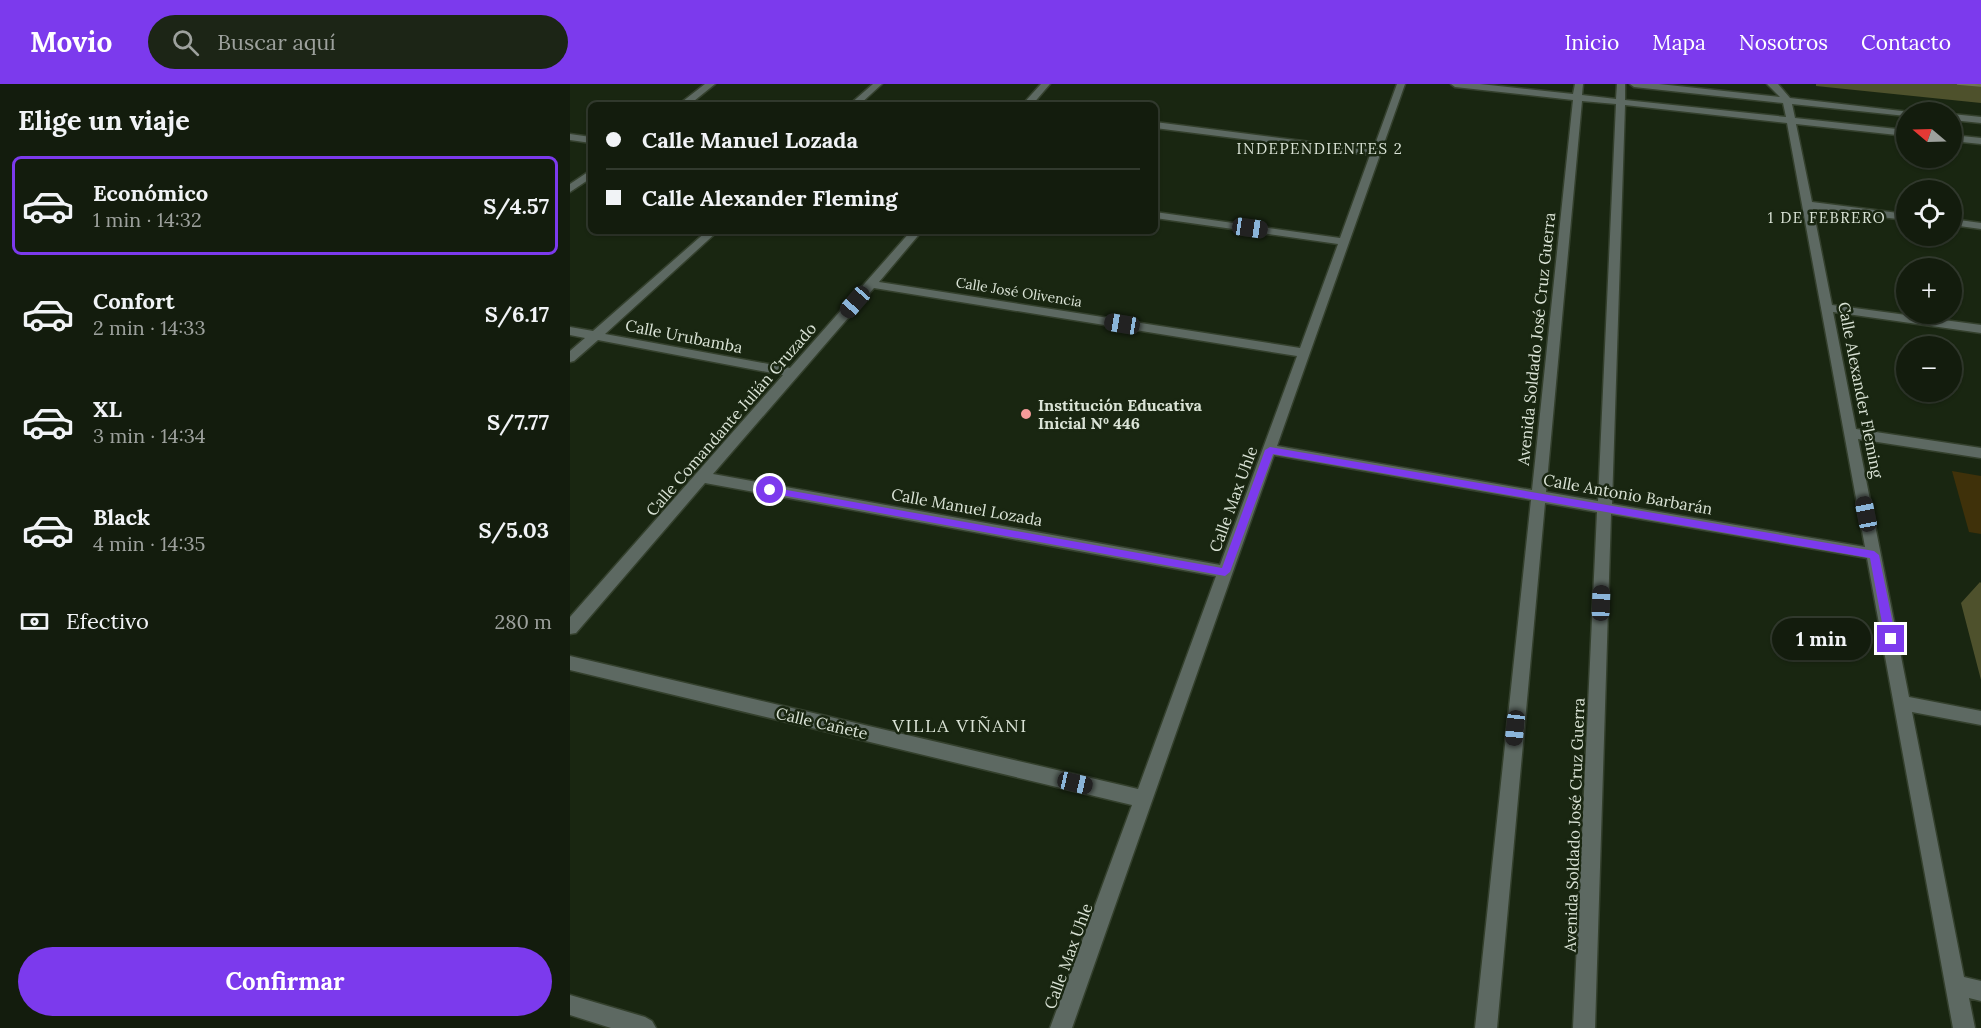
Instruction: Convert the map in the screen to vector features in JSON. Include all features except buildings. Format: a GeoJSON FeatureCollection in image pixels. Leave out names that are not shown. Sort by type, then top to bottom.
{"type":"FeatureCollection","features":[{"type":"Feature","properties":{"kind":"street"},"geometry":{"type":"LineString","coordinates":[[687,102],[711,84]]}},
{"type":"Feature","properties":{"kind":"street"},"geometry":{"type":"LineString","coordinates":[[857,102],[878,84]]}},
{"type":"Feature","properties":{"kind":"street"},"geometry":{"type":"LineString","coordinates":[[1030,102],[1046,84]]}},
{"type":"Feature","properties":{"kind":"street","name":"Calle Max Uhle"},"geometry":{"type":"LineString","coordinates":[[1061,1028],[1401,84]]}},
{"type":"Feature","properties":{"kind":"street"},"geometry":{"type":"LineString","coordinates":[[1455,84],[1579,91],[1620,102],[1896,132]]}},
{"type":"Feature","properties":{"kind":"street","name":"Avenida Soldado José Cruz Guerra"},"geometry":{"type":"LineString","coordinates":[[1584,1028],[1621,84]]}},
{"type":"Feature","properties":{"kind":"street"},"geometry":{"type":"LineString","coordinates":[[1634,84],[1896,112]]}},
{"type":"Feature","properties":{"kind":"street"},"geometry":{"type":"LineString","coordinates":[[1771,84],[1777,87],[1787,100]]}},
{"type":"Feature","properties":{"kind":"street","name":"Avenida Soldado José Cruz Guerra"},"geometry":{"type":"LineString","coordinates":[[1486,1028],[1579,91]]}},
{"type":"Feature","properties":{"kind":"street","name":"Calle Alexander Fleming"},"geometry":{"type":"LineString","coordinates":[[1787,100],[1965,1028]]}},
{"type":"Feature","properties":{"kind":"street"},"geometry":{"type":"LineString","coordinates":[[1962,118],[1981,120]]}},
{"type":"Feature","properties":{"kind":"street"},"geometry":{"type":"LineString","coordinates":[[1158,125],[1377,153]]}},
{"type":"Feature","properties":{"kind":"street"},"geometry":{"type":"LineString","coordinates":[[570,137],[588,140]]}},
{"type":"Feature","properties":{"kind":"street"},"geometry":{"type":"LineString","coordinates":[[1962,139],[1981,141]]}},
{"type":"Feature","properties":{"kind":"street"},"geometry":{"type":"LineString","coordinates":[[570,189],[588,175]]}},
{"type":"Feature","properties":{"kind":"street"},"geometry":{"type":"LineString","coordinates":[[1807,205],[1896,216]]}},
{"type":"Feature","properties":{"kind":"street"},"geometry":{"type":"LineString","coordinates":[[1158,215],[1345,242]]}},
{"type":"Feature","properties":{"kind":"street"},"geometry":{"type":"LineString","coordinates":[[1962,223],[1981,226]]}},
{"type":"Feature","properties":{"kind":"street"},"geometry":{"type":"LineString","coordinates":[[570,358],[710,234]]}},
{"type":"Feature","properties":{"kind":"street","name":"Calle Comandante Julián Cruzado"},"geometry":{"type":"LineString","coordinates":[[570,628],[914,234]]}},
{"type":"Feature","properties":{"kind":"street","name":"Calle José Olivencia"},"geometry":{"type":"LineString","coordinates":[[871,284],[1305,353]]}},
{"type":"Feature","properties":{"kind":"street"},"geometry":{"type":"LineString","coordinates":[[1827,308],[1981,329]]}},
{"type":"Feature","properties":{"kind":"street","name":"Calle Urubamba"},"geometry":{"type":"LineString","coordinates":[[570,331],[792,373]]}},
{"type":"Feature","properties":{"kind":"street"},"geometry":{"type":"LineString","coordinates":[[1851,433],[1981,453]]}},
{"type":"Feature","properties":{"kind":"street","name":"Calle Antonio Barbarán"},"geometry":{"type":"LineString","coordinates":[[1270,450],[1874,555]]}},
{"type":"Feature","properties":{"kind":"street","name":"Calle Manuel Lozada"},"geometry":{"type":"LineString","coordinates":[[701,477],[1225,572]]}},
{"type":"Feature","properties":{"kind":"street","name":"Calle Cañete"},"geometry":{"type":"LineString","coordinates":[[570,663],[1144,799]]}},
{"type":"Feature","properties":{"kind":"street"},"geometry":{"type":"LineString","coordinates":[[1903,703],[1981,718]]}},
{"type":"Feature","properties":{"kind":"street"},"geometry":{"type":"LineString","coordinates":[[1956,985],[1981,991]]}},
{"type":"Feature","properties":{"kind":"street"},"geometry":{"type":"LineString","coordinates":[[570,1005],[645,1028]]}},
{"type":"Feature","properties":{"kind":"shaded area"},"geometry":{"type":"Polygon","coordinates":[[[1952,471],[1981,476],[1981,534],[1969,532],[1952,471]]]}},
{"type":"Feature","properties":{"kind":"place","name":"Institución Educativa Inicial Nº 446"},"geometry":{"type":"Point","coordinates":[1026,414]}},
{"type":"Feature","properties":{"kind":"district","name":"INDEPENDIENTES 2"},"geometry":{"type":"Point","coordinates":[1320,149]}},
{"type":"Feature","properties":{"kind":"district","name":"1 DE FEBRERO"},"geometry":{"type":"Point","coordinates":[1827,218]}},
{"type":"Feature","properties":{"kind":"district","name":"VILLA VIÑANI"},"geometry":{"type":"Point","coordinates":[960,726]}},
{"type":"Feature","properties":{"kind":"route"},"geometry":{"type":"LineString","coordinates":[[770,490],[1225,572],[1270,450],[1874,555],[1891,639]]}}]}
